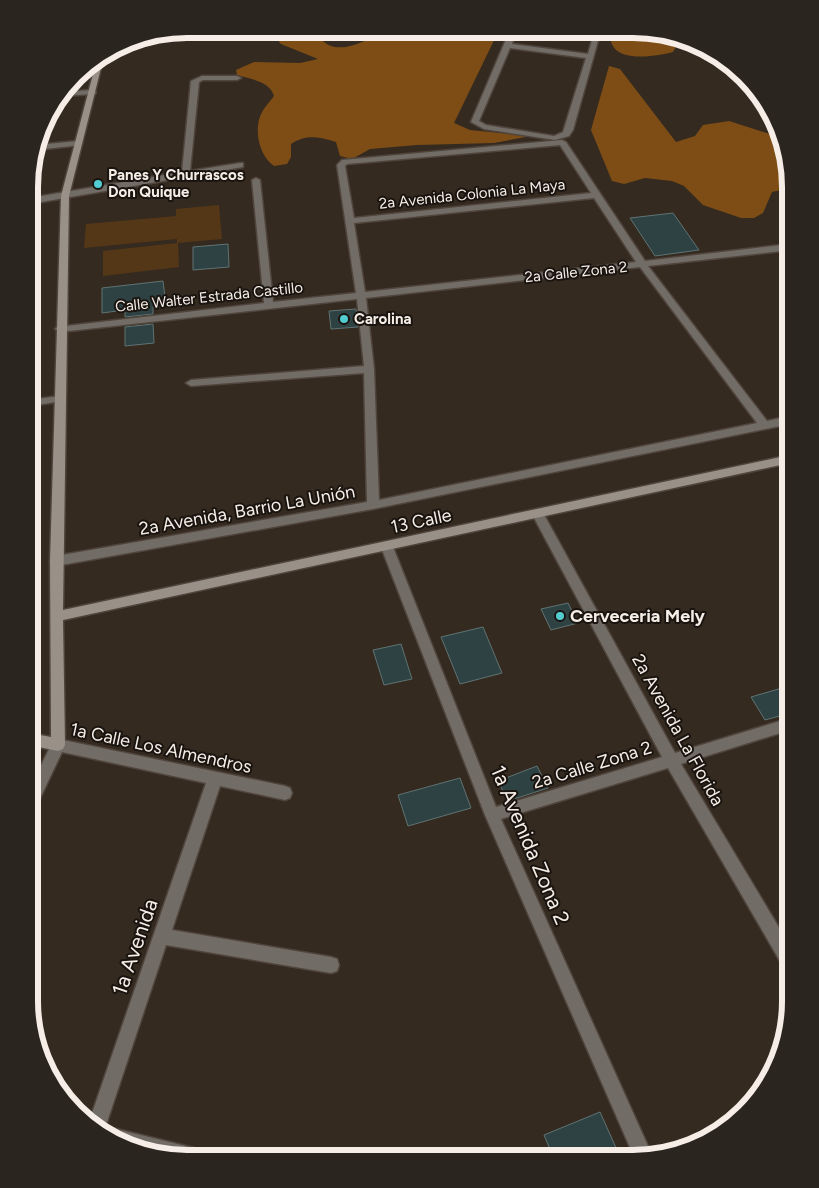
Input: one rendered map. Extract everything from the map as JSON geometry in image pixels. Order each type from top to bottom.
[{"type":"street","points":[[510,38],[475,122],[484,128],[555,138],[566,134],[569,130],[596,38]]},
{"type":"street","points":[[508,46],[590,56]]},
{"type":"street","points":[[38,787],[58,746],[56,561],[60,329],[65,196],[98,67]]},
{"type":"street","points":[[186,174],[195,81],[202,78],[237,78]]},
{"type":"street","points":[[70,93],[92,92]]},
{"type":"street","name":"2a Avenida, Barrio La Unión","points":[[56,561],[373,505],[369,369],[361,295],[341,165],[346,162],[410,155],[558,142],[565,144],[597,194]]},
{"type":"street","points":[[43,147],[78,143]]},
{"type":"street","points":[[38,200],[240,165]]},
{"type":"street","points":[[256,180],[269,306]]},
{"type":"street","points":[[597,194],[643,265],[764,425]]},
{"type":"street","name":"2a Avenida Colonia La Maya","points":[[350,221],[597,194]]},
{"type":"street","name":"2a Calle Zona 2","points":[[361,295],[782,248]]},
{"type":"street","name":"Calle Walter Estrada Castillo","points":[[60,329],[361,295]]},
{"type":"street","points":[[191,382],[369,369]]},
{"type":"street","points":[[38,402],[59,399]]},
{"type":"street","points":[[373,505],[782,422]]},
{"type":"street","name":"13 Calle","points":[[58,616],[387,547],[782,461]]},
{"type":"street","name":"2a Avenida La Florida","points":[[538,514],[672,761],[781,947]]},
{"type":"street","name":"1a Avenida Zona 2","points":[[387,547],[492,815],[641,1150]]},
{"type":"street","name":"2a Calle Zona 2","points":[[492,815],[781,727]]},
{"type":"street","name":"1a Calle Los Almendros","points":[[38,741],[285,792]]},
{"type":"street","name":"1a Avenida","points":[[99,1121],[215,778]]},
{"type":"street","points":[[162,936],[331,965]]},
{"type":"shaded area","points":[[276,38],[322,38],[322,40],[333,47],[346,47],[371,38],[495,38],[454,123],[470,130],[531,136],[494,143],[417,145],[370,149],[352,159],[340,156],[336,142],[308,138],[291,144],[291,157],[287,164],[274,166],[269,162],[261,149],[258,126],[262,112],[274,96],[272,91],[264,84],[237,75],[236,70],[254,62],[300,63],[318,59],[281,44]]},
{"type":"shaded area","points":[[611,38],[652,39],[677,45],[673,52],[650,56],[632,56],[617,51]]},
{"type":"shaded area","points":[[609,66],[620,69],[676,142],[695,136],[703,125],[729,121],[773,135],[779,157],[782,190],[772,192],[763,213],[754,218],[741,218],[703,205],[684,186],[672,181],[645,178],[624,184],[612,181],[591,130]]},
{"type":"shaded area","points":[[219,205],[222,239],[178,243],[179,267],[103,276],[103,251],[177,243],[177,239],[84,248],[86,224],[176,216],[176,209]]},
{"type":"building","points":[[673,213],[699,250],[655,256],[630,218]]},
{"type":"building","points":[[228,244],[229,267],[193,270],[193,247]]},
{"type":"building","points":[[163,281],[166,305],[153,307],[153,314],[125,317],[125,310],[102,313],[102,288]]},
{"type":"building","name":"Carolina","points":[[356,309],[358,327],[331,329],[329,311]]},
{"type":"building","points":[[153,324],[154,343],[125,346],[125,327]]},
{"type":"building","name":"Cerveceria Mely","points":[[568,603],[578,623],[551,630],[541,609]]},
{"type":"building","points":[[483,627],[502,673],[460,684],[441,637]]},
{"type":"building","points":[[401,644],[412,679],[384,685],[373,650]]},
{"type":"building","points":[[781,688],[781,715],[765,720],[751,697]]},
{"type":"building","points":[[537,766],[548,788],[508,801],[498,781]]},
{"type":"building","points":[[460,778],[471,808],[408,826],[398,795]]},
{"type":"building","points":[[600,1112],[617,1150],[550,1150],[544,1135]]},
{"type":"place","name":"Panes Y Churrascos Don Quique","points":[[98,184]]},
{"type":"place","name":"Carolina","points":[[344,319]]},
{"type":"place","name":"Cerveceria Mely","points":[[560,616]]}]
